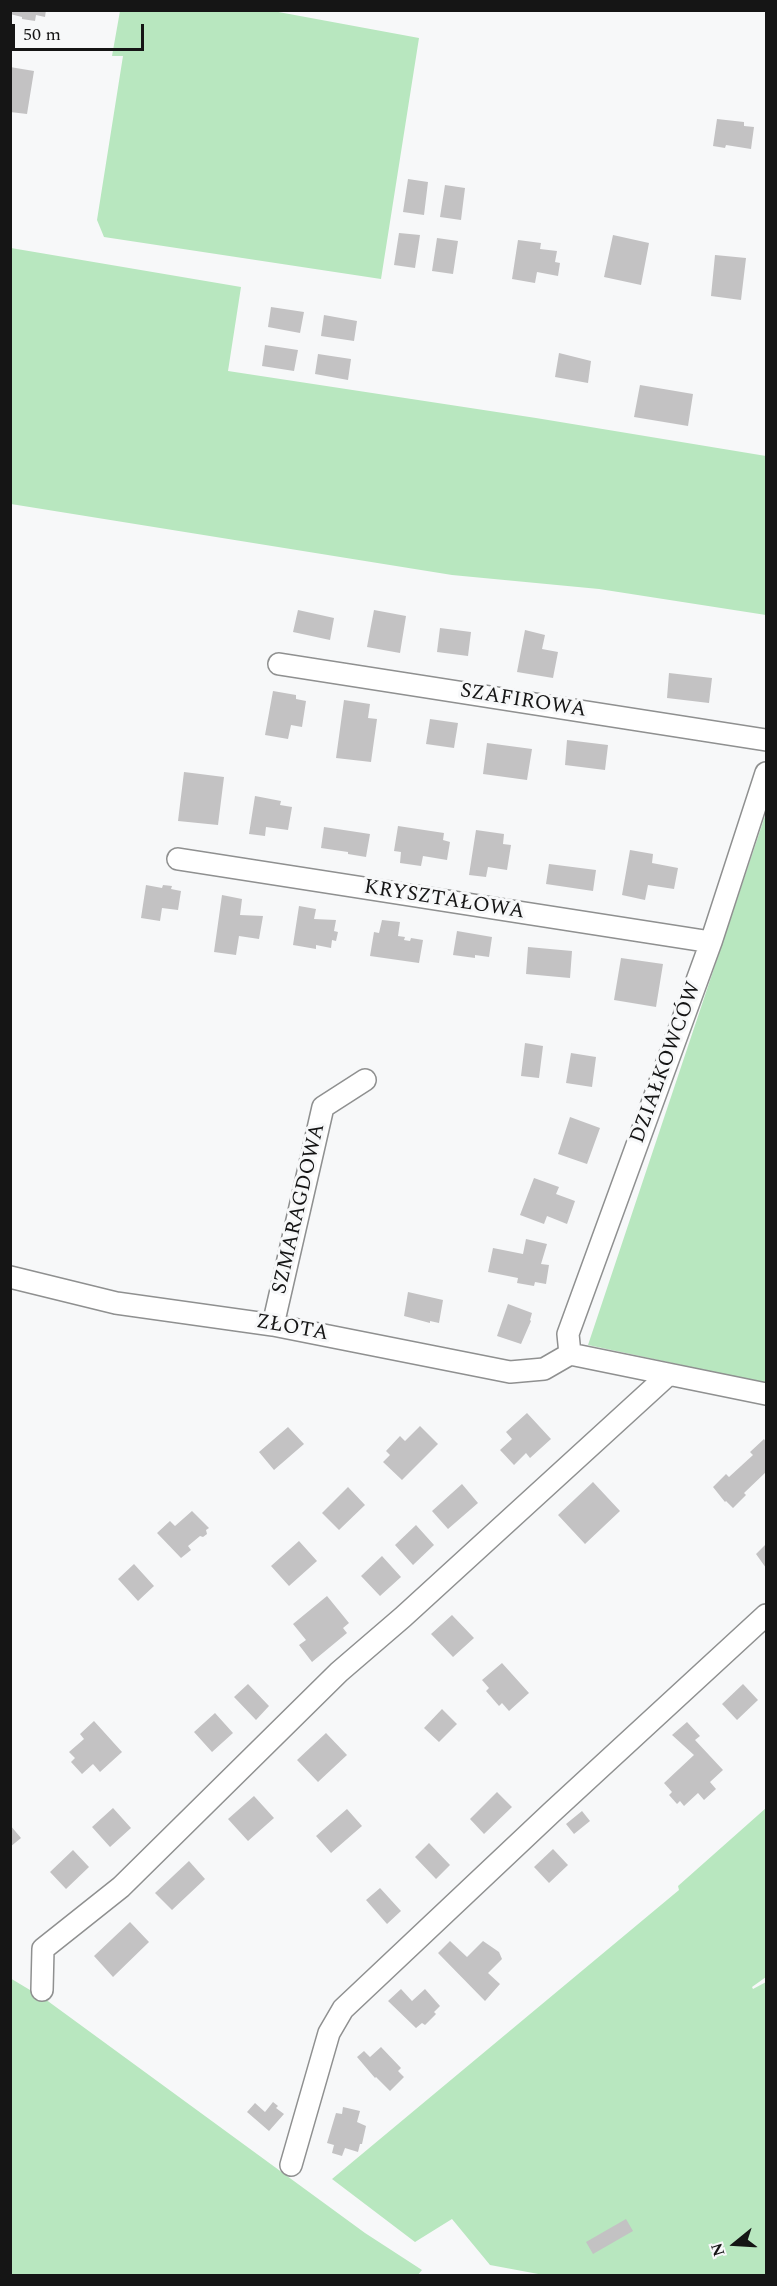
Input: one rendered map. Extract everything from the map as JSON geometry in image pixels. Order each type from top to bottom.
[{"type":"street","name":"SZAFIROWA","points":[[279,664],[766,740]]},
{"type":"street","name":"DZIAŁKOWCÓW","points":[[570,1354],[568,1334],[711,942],[766,773]]},
{"type":"street","name":"KRYSZTAŁOWA","points":[[178,859],[711,942]]},
{"type":"street","name":"SZMARAGDOWA","points":[[273,1325],[323,1107],[365,1080]]},
{"type":"street","name":"ZŁOTA","points":[[10,1277],[116,1303],[273,1325],[510,1372],[544,1369],[570,1354]]},
{"type":"street","points":[[570,1354],[766,1394]]},
{"type":"street","points":[[42,1990],[43,1950],[121,1887],[339,1672],[403,1617],[668,1375]]},
{"type":"street","points":[[291,2165],[329,2033],[343,2009],[526,1836],[766,1615]]},
{"type":"green space","points":[[120,11],[273,11],[419,38],[381,279],[104,237],[97,220],[123,56],[112,56]]},
{"type":"green space","points":[[11,248],[241,287],[228,371],[766,456],[766,615],[599,589],[452,575],[11,504]]},
{"type":"green space","points":[[766,813],[766,1383],[588,1345]]},
{"type":"green space","points":[[766,1808],[766,1977],[752,1987],[753,1989],[766,1982],[766,2275],[549,2276],[490,2265],[452,2219],[415,2242],[332,2179],[679,1890],[678,1886]]},
{"type":"green space","points":[[10,1978],[45,1999],[365,2233],[422,2270],[417,2276],[11,2275]]},
{"type":"building","points":[[10,10],[46,10],[45,17],[36,15],[35,21],[10,14]]},
{"type":"building","points":[[10,67],[34,71],[27,114],[10,112]]},
{"type":"building","points":[[717,119],[744,122],[744,126],[754,127],[751,149],[726,145],[725,148],[713,146]]},
{"type":"building","points":[[408,179],[428,182],[424,215],[403,212]]},
{"type":"building","points":[[445,185],[465,188],[461,220],[440,217]]},
{"type":"building","points":[[399,233],[420,235],[415,268],[394,265]]},
{"type":"building","points":[[613,235],[649,243],[641,285],[604,277]]},
{"type":"building","points":[[437,238],[458,241],[453,274],[432,271]]},
{"type":"building","points":[[518,240],[541,243],[540,249],[557,251],[555,262],[560,263],[558,276],[537,272],[535,283],[512,279]]},
{"type":"building","points":[[715,255],[746,258],[741,300],[711,296]]},
{"type":"building","points":[[271,307],[304,312],[300,333],[268,327]]},
{"type":"building","points":[[324,315],[357,321],[354,341],[321,336]]},
{"type":"building","points":[[265,345],[298,350],[294,371],[262,366]]},
{"type":"building","points":[[559,353],[591,361],[588,383],[555,377]]},
{"type":"building","points":[[318,354],[351,359],[348,380],[315,374]]},
{"type":"building","points":[[640,385],[693,394],[688,426],[634,417]]},
{"type":"building","points":[[298,610],[334,618],[330,640],[293,632]]},
{"type":"building","points":[[374,610],[406,616],[400,653],[367,647]]},
{"type":"building","points":[[440,628],[471,632],[468,656],[437,652]]},
{"type":"building","points":[[525,630],[545,635],[542,649],[558,652],[553,678],[517,672]]},
{"type":"building","points":[[669,673],[712,678],[709,703],[667,698]]},
{"type":"building","points":[[273,691],[296,695],[296,699],[306,701],[302,727],[291,725],[288,739],[265,735]]},
{"type":"building","points":[[344,700],[370,704],[368,718],[377,719],[371,762],[336,758]]},
{"type":"building","points":[[430,719],[458,723],[454,748],[426,744]]},
{"type":"building","points":[[567,740],[608,745],[605,770],[565,765]]},
{"type":"building","points":[[487,743],[532,749],[527,780],[483,774]]},
{"type":"building","points":[[184,772],[224,777],[218,825],[178,821]]},
{"type":"building","points":[[255,796],[281,801],[280,805],[292,807],[288,830],[266,827],[265,836],[249,834]]},
{"type":"building","points":[[398,826],[444,833],[443,840],[450,842],[447,860],[423,856],[421,866],[400,863],[401,852],[394,851]]},
{"type":"building","points":[[324,827],[370,834],[366,857],[321,848]]},
{"type":"building","points":[[476,830],[504,834],[503,844],[511,845],[507,870],[488,867],[486,877],[469,875]]},
{"type":"building","points":[[630,850],[653,854],[652,863],[678,868],[674,889],[648,885],[645,900],[622,895]]},
{"type":"building","points":[[549,864],[596,870],[593,891],[546,884]]},
{"type":"building","points":[[146,885],[162,888],[163,885],[172,886],[171,889],[181,891],[178,910],[162,908],[160,921],[141,918]]},
{"type":"building","points":[[222,895],[242,899],[240,915],[263,916],[259,939],[239,936],[236,955],[214,952]]},
{"type":"building","points":[[299,906],[316,909],[314,919],[336,920],[334,931],[338,932],[336,941],[332,940],[331,948],[316,945],[316,949],[293,945]]},
{"type":"building","points":[[382,920],[400,922],[398,936],[405,937],[404,940],[410,941],[411,938],[423,940],[419,963],[370,956],[374,932],[379,933]]},
{"type":"building","points":[[457,931],[492,937],[489,957],[453,955]]},
{"type":"building","points":[[528,947],[572,951],[570,978],[526,974]]},
{"type":"building","points":[[621,958],[663,964],[656,1007],[614,1000]]},
{"type":"building","points":[[525,1043],[543,1046],[539,1078],[521,1076]]},
{"type":"building","points":[[571,1053],[596,1057],[592,1087],[566,1083]]},
{"type":"building","points":[[570,1117],[600,1128],[587,1164],[558,1154]]},
{"type":"building","points":[[534,1178],[559,1187],[556,1194],[575,1201],[567,1224],[547,1216],[544,1224],[520,1215]]},
{"type":"building","points":[[526,1239],[547,1244],[541,1264],[549,1265],[546,1284],[535,1282],[534,1286],[517,1283],[518,1278],[488,1272],[493,1248],[523,1254]]},
{"type":"building","points":[[408,1292],[443,1300],[439,1323],[404,1316]]},
{"type":"building","points":[[508,1304],[532,1313],[521,1344],[497,1336]]},
{"type":"building","points":[[527,1413],[551,1439],[530,1458],[526,1453],[514,1465],[500,1450],[512,1439],[506,1432]]},
{"type":"building","points":[[420,1426],[438,1444],[402,1480],[383,1462],[390,1455],[386,1451],[400,1436],[405,1441]]},
{"type":"building","points":[[288,1427],[304,1444],[274,1470],[259,1452]]},
{"type":"building","points":[[764,1439],[766,1442],[766,1472],[744,1493],[746,1495],[733,1508],[713,1487],[726,1474],[729,1477],[753,1455],[750,1452]]},
{"type":"building","points":[[593,1482],[620,1511],[585,1544],[558,1515]]},
{"type":"building","points":[[462,1484],[478,1503],[448,1529],[432,1511]]},
{"type":"building","points":[[348,1487],[365,1505],[339,1530],[322,1513]]},
{"type":"building","points":[[192,1511],[209,1528],[206,1530],[207,1534],[200,1536],[188,1546],[191,1550],[181,1558],[157,1533],[170,1521],[175,1526]]},
{"type":"building","points":[[416,1525],[434,1545],[413,1565],[395,1545]]},
{"type":"building","points":[[299,1541],[317,1561],[289,1586],[271,1566]]},
{"type":"building","points":[[766,1544],[766,1568],[756,1554]]},
{"type":"building","points":[[382,1556],[401,1577],[380,1596],[361,1576]]},
{"type":"building","points":[[134,1564],[154,1586],[138,1601],[118,1579]]},
{"type":"building","points":[[327,1596],[349,1623],[343,1628],[347,1633],[312,1662],[299,1645],[306,1640],[293,1624]]},
{"type":"building","points":[[452,1615],[474,1638],[453,1657],[431,1634]]},
{"type":"building","points":[[502,1663],[529,1693],[509,1711],[502,1703],[499,1706],[486,1691],[489,1688],[482,1680]]},
{"type":"building","points":[[248,1684],[269,1706],[256,1720],[234,1697]]},
{"type":"building","points":[[743,1684],[758,1700],[737,1720],[722,1704]]},
{"type":"building","points":[[442,1709],[457,1724],[439,1742],[424,1728]]},
{"type":"building","points":[[215,1713],[233,1733],[212,1752],[194,1732]]},
{"type":"building","points":[[94,1721],[122,1752],[100,1772],[93,1764],[82,1774],[71,1762],[75,1758],[69,1752],[84,1739],[80,1734]]},
{"type":"building","points":[[687,1722],[700,1736],[695,1740],[723,1770],[710,1782],[716,1789],[704,1800],[698,1793],[684,1806],[680,1801],[677,1804],[669,1795],[672,1792],[664,1783],[694,1755],[672,1735]]},
{"type":"building","points":[[326,1733],[347,1755],[318,1782],[297,1760]]},
{"type":"building","points":[[497,1792],[512,1807],[484,1834],[470,1819]]},
{"type":"building","points":[[254,1796],[274,1818],[248,1841],[228,1819]]},
{"type":"building","points":[[113,1808],[131,1828],[110,1847],[92,1827]]},
{"type":"building","points":[[347,1809],[362,1826],[331,1853],[316,1836]]},
{"type":"building","points":[[582,1811],[590,1821],[574,1834],[566,1824]]},
{"type":"building","points":[[10,1825],[21,1838],[10,1847]]},
{"type":"building","points":[[429,1843],[450,1865],[436,1879],[415,1857]]},
{"type":"building","points":[[553,1849],[568,1865],[549,1883],[534,1867]]},
{"type":"building","points":[[73,1850],[89,1867],[66,1889],[50,1872]]},
{"type":"building","points":[[189,1861],[205,1879],[172,1910],[155,1893]]},
{"type":"building","points":[[380,1888],[401,1911],[387,1924],[366,1900]]},
{"type":"building","points":[[130,1922],[149,1942],[113,1977],[94,1956]]},
{"type":"building","points":[[450,1941],[467,1957],[483,1941],[499,1952],[502,1959],[488,1973],[500,1984],[485,2001],[438,1953]]},
{"type":"building","points":[[401,1989],[412,2001],[425,1989],[440,2006],[434,2012],[436,2014],[425,2025],[422,2023],[416,2028],[388,2001]]},
{"type":"building","points":[[381,2047],[401,2068],[398,2071],[404,2077],[390,2091],[357,2057],[364,2051],[370,2057]]},
{"type":"building","points":[[273,2102],[278,2106],[276,2108],[284,2114],[269,2131],[247,2112],[255,2103],[265,2112]]},
{"type":"building","points":[[343,2107],[360,2111],[357,2122],[366,2126],[358,2152],[345,2148],[342,2156],[332,2153],[334,2145],[327,2143],[336,2113],[342,2114]]},
{"type":"building","points":[[626,2219],[633,2231],[593,2254],[586,2242]]}]
